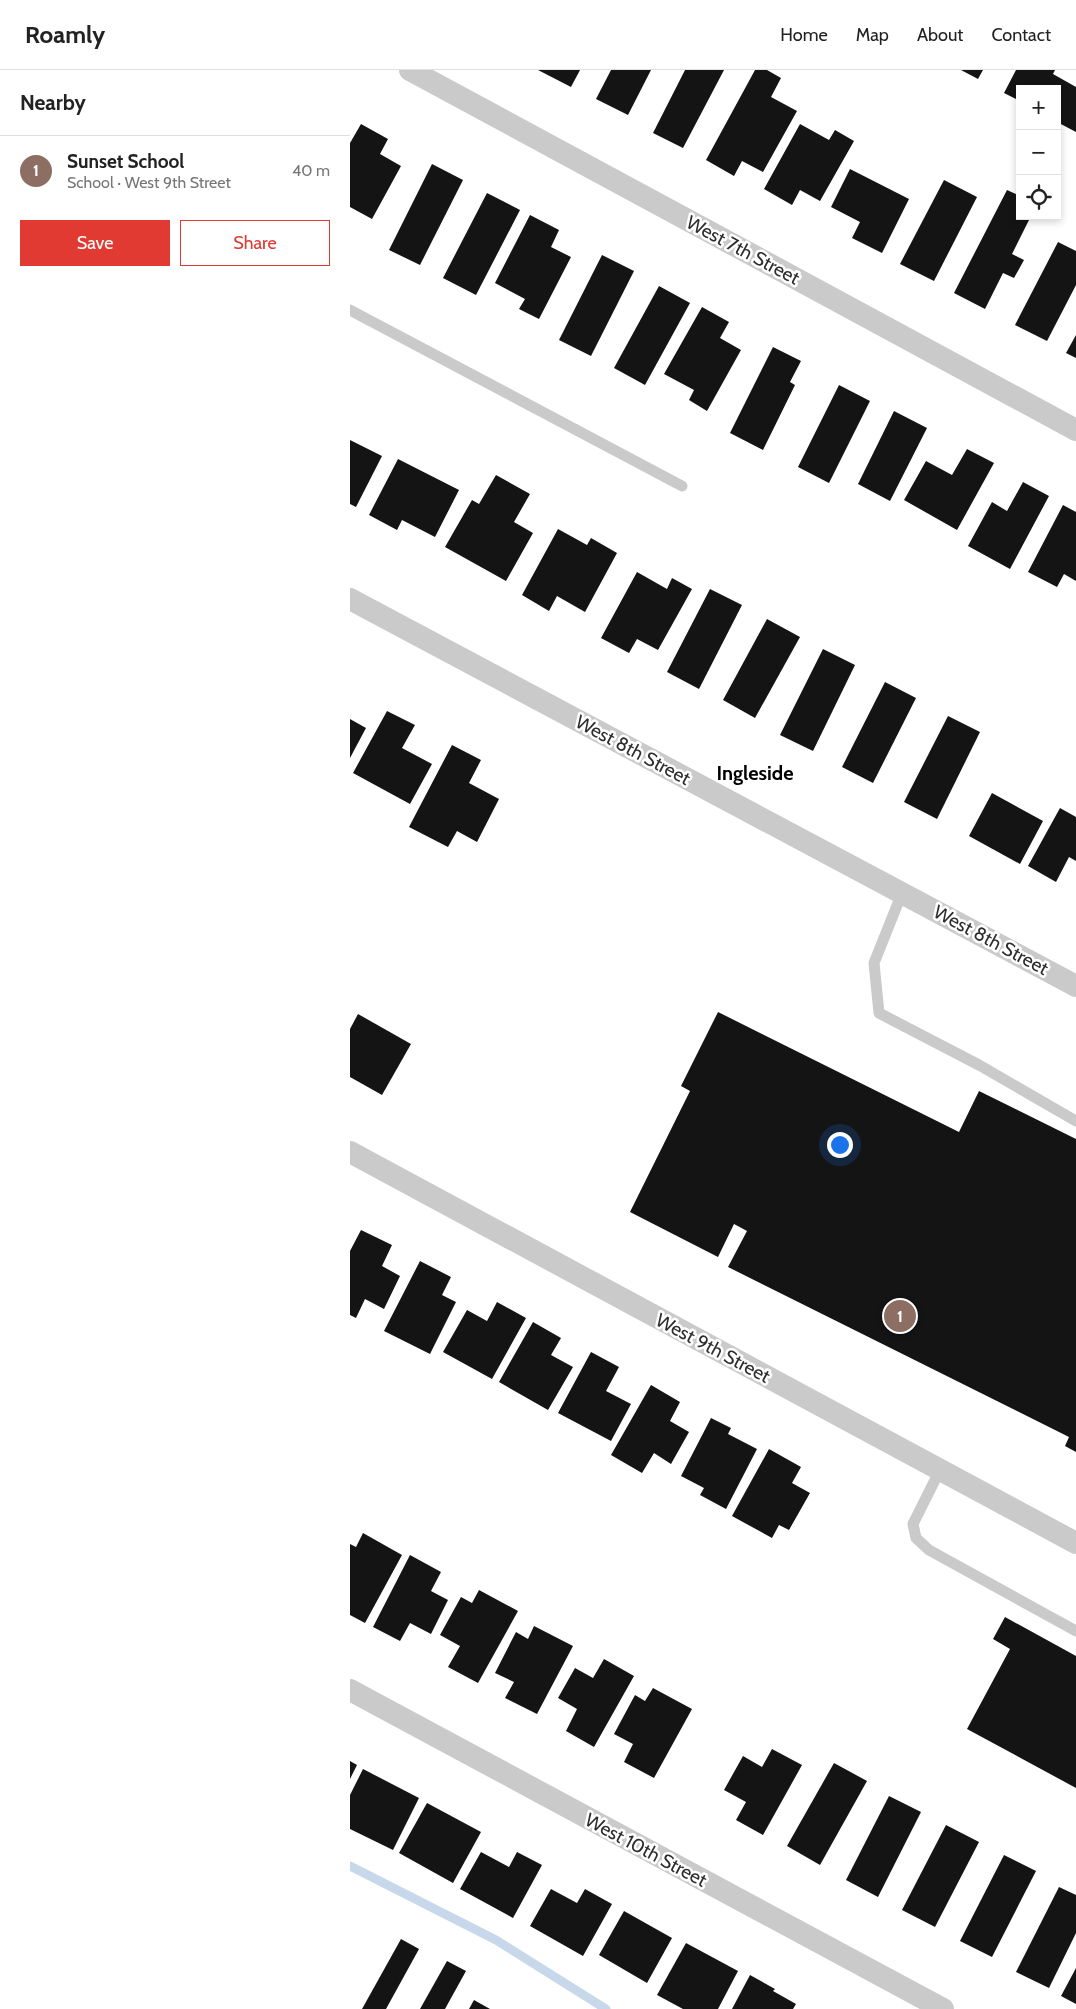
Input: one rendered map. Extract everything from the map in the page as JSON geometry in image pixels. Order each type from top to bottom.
[{"type":"street","name":"West 7th Street","points":[[410,70],[1076,430]]},
{"type":"street","name":"West 8th Street","points":[[350,599],[1076,986]]},
{"type":"street","name":"West 9th Street","points":[[350,1152],[1076,1543]]},
{"type":"street","name":"West 10th Street","points":[[350,1690],[943,2009]]},
{"type":"lane","points":[[350,310],[682,486]]},
{"type":"lane","points":[[902,893],[874,963],[879,1013],[979,1064],[1076,1121]]},
{"type":"lane","points":[[940,1470],[913,1524],[916,1538],[929,1550],[1076,1631]]},
{"type":"building","points":[[538,70],[580,70],[571,87]]},
{"type":"building","points":[[611,70],[651,70],[628,115],[596,99]]},
{"type":"building","points":[[685,70],[724,70],[683,148],[653,133]]},
{"type":"building","points":[[755,70],[767,70],[781,78],[771,97],[797,111],[763,172],[742,161],[734,176],[706,160]]},
{"type":"building","points":[[961,70],[983,70],[978,79]]},
{"type":"building","points":[[1016,70],[1055,70],[1053,74],[1076,87],[1076,132],[1061,124],[1061,85],[1016,85],[1016,99],[1004,93]]},
{"type":"building","points":[[361,124],[388,139],[380,154],[401,166],[372,219],[350,207],[350,143]]},
{"type":"building","points":[[800,124],[829,140],[835,130],[854,141],[820,201],[800,190],[792,205],[764,189]]},
{"type":"building","points":[[432,164],[463,180],[420,265],[389,250]]},
{"type":"building","points":[[850,169],[909,199],[882,253],[852,238],[860,222],[831,207]]},
{"type":"building","points":[[944,180],[977,197],[934,281],[900,264]]},
{"type":"building","points":[[1007,190],[1016,194],[1016,220],[1029,220],[1012,254],[1024,260],[1014,278],[1003,273],[985,309],[954,293]]},
{"type":"building","points":[[487,193],[520,210],[476,295],[443,278]]},
{"type":"building","points":[[530,215],[559,230],[551,247],[571,257],[539,319],[519,309],[525,299],[495,283]]},
{"type":"building","points":[[1058,242],[1076,251],[1076,285],[1047,341],[1015,325]]},
{"type":"building","points":[[602,255],[634,271],[591,356],[559,340]]},
{"type":"building","points":[[659,286],[690,303],[645,385],[614,368]]},
{"type":"building","points":[[702,307],[729,322],[720,338],[741,350],[707,411],[689,400],[694,390],[664,374]]},
{"type":"building","points":[[1076,335],[1076,358],[1066,353]]},
{"type":"building","points":[[773,347],[801,361],[790,382],[795,385],[763,450],[730,433]]},
{"type":"building","points":[[839,385],[870,401],[829,483],[798,467]]},
{"type":"building","points":[[894,411],[927,428],[890,501],[858,484]]},
{"type":"building","points":[[350,440],[382,456],[356,507],[350,504]]},
{"type":"building","points":[[967,449],[994,463],[957,530],[904,500],[926,461],[952,475]]},
{"type":"building","points":[[398,459],[459,490],[435,537],[402,520],[397,530],[369,515]]},
{"type":"building","points":[[496,475],[530,494],[514,522],[533,533],[506,581],[445,547],[472,500],[479,504]]},
{"type":"building","points":[[1023,482],[1049,496],[1010,569],[968,546],[992,502],[1007,511]]},
{"type":"building","points":[[1063,505],[1076,512],[1076,581],[1064,574],[1057,587],[1028,572]]},
{"type":"building","points":[[558,529],[587,545],[591,538],[617,553],[585,612],[557,596],[549,611],[522,595]]},
{"type":"building","points":[[637,572],[667,589],[672,578],[692,589],[658,650],[637,639],[629,653],[601,638]]},
{"type":"building","points":[[710,589],[742,605],[699,689],[667,672]]},
{"type":"building","points":[[767,619],[800,637],[755,718],[723,700]]},
{"type":"building","points":[[823,649],[855,665],[813,751],[780,735]]},
{"type":"building","points":[[885,682],[916,698],[873,783],[842,767]]},
{"type":"building","points":[[387,711],[415,725],[402,748],[432,764],[410,804],[353,773]]},
{"type":"building","points":[[948,716],[980,732],[937,819],[904,802]]},
{"type":"building","points":[[350,719],[366,728],[350,758]]},
{"type":"building","points":[[452,745],[481,760],[469,783],[499,799],[477,842],[457,831],[448,847],[409,827]]},
{"type":"building","points":[[992,793],[1043,821],[1020,864],[969,836]]},
{"type":"building","points":[[1060,808],[1076,817],[1076,861],[1069,857],[1056,882],[1028,866]]},
{"type":"building","points":[[718,1012],[959,1132],[979,1091],[1076,1139],[1076,1452],[1065,1446],[1069,1437],[728,1267],[747,1231],[734,1224],[718,1257],[630,1212],[690,1091],[681,1086]]},
{"type":"building","points":[[358,1014],[411,1044],[382,1095],[350,1077],[350,1029]]},
{"type":"building","points":[[361,1230],[392,1245],[382,1266],[400,1276],[384,1309],[365,1299],[356,1318],[350,1315],[350,1251]]},
{"type":"building","points":[[420,1261],[451,1277],[442,1295],[456,1302],[430,1354],[384,1331]]},
{"type":"building","points":[[497,1302],[526,1318],[492,1379],[443,1352],[467,1310],[487,1321]]},
{"type":"building","points":[[533,1322],[561,1338],[551,1355],[573,1367],[548,1410],[499,1382]]},
{"type":"building","points":[[591,1352],[619,1367],[606,1391],[631,1404],[611,1441],[558,1413]]},
{"type":"building","points":[[651,1385],[680,1402],[670,1421],[689,1432],[671,1464],[654,1453],[642,1473],[611,1455]]},
{"type":"building","points":[[711,1418],[731,1428],[728,1434],[757,1449],[726,1509],[700,1495],[704,1488],[681,1476]]},
{"type":"building","points":[[769,1449],[801,1467],[792,1483],[810,1493],[789,1530],[779,1525],[772,1538],[732,1516]]},
{"type":"building","points":[[363,1533],[402,1555],[365,1623],[350,1615],[350,1544],[356,1547]]},
{"type":"building","points":[[410,1555],[441,1572],[431,1591],[448,1600],[431,1634],[410,1623],[400,1641],[373,1627]]},
{"type":"building","points":[[479,1590],[518,1611],[478,1683],[448,1667],[460,1646],[440,1635],[461,1597],[472,1603]]},
{"type":"building","points":[[1005,1617],[1076,1656],[1076,1788],[967,1729],[1010,1649],[993,1639]]},
{"type":"building","points":[[534,1626],[573,1646],[537,1714],[505,1698],[514,1682],[495,1673],[516,1632],[528,1639]]},
{"type":"building","points":[[604,1659],[634,1676],[594,1747],[566,1731],[577,1709],[558,1698],[575,1668],[593,1678]]},
{"type":"building","points":[[653,1688],[692,1709],[654,1778],[624,1762],[633,1744],[614,1734],[635,1695],[645,1701]]},
{"type":"building","points":[[772,1749],[802,1765],[763,1835],[736,1820],[746,1802],[724,1790],[743,1756],[762,1767]]},
{"type":"building","points":[[350,1761],[357,1765],[350,1779]]},
{"type":"building","points":[[834,1763],[867,1781],[820,1865],[787,1846]]},
{"type":"building","points":[[363,1769],[419,1798],[393,1850],[350,1829],[350,1795]]},
{"type":"building","points":[[889,1796],[921,1812],[878,1897],[846,1880]]},
{"type":"building","points":[[427,1803],[481,1832],[453,1883],[399,1853]]},
{"type":"building","points":[[946,1825],[979,1842],[935,1927],[902,1910]]},
{"type":"building","points":[[481,1852],[509,1867],[517,1852],[542,1865],[513,1918],[460,1889]]},
{"type":"building","points":[[1004,1855],[1036,1871],[992,1957],[960,1941]]},
{"type":"building","points":[[1059,1887],[1076,1895],[1076,1933],[1049,1988],[1016,1972]]},
{"type":"building","points":[[551,1889],[577,1903],[585,1889],[612,1904],[583,1956],[530,1926]]},
{"type":"building","points":[[624,1911],[672,1938],[647,1983],[599,1955]]},
{"type":"building","points":[[401,1939],[419,1949],[386,2009],[362,2009]]},
{"type":"building","points":[[686,1943],[738,1971],[718,2009],[683,2009],[657,1995]]},
{"type":"building","points":[[447,1961],[466,1971],[445,2009],[420,2009]]},
{"type":"building","points":[[1076,1968],[1076,2004],[1061,1996]]},
{"type":"building","points":[[750,1975],[796,2004],[793,2009],[732,2009]]},
{"type":"building","points":[[474,2000],[490,2009],[469,2009]]},
{"type":"waterway","points":[[350,1866],[496,1940],[606,2009]]},
{"type":"place","name":"Sunset School","points":[[900,1316]]},
{"type":"district","name":"Ingleside","points":[[755,773]]}]
